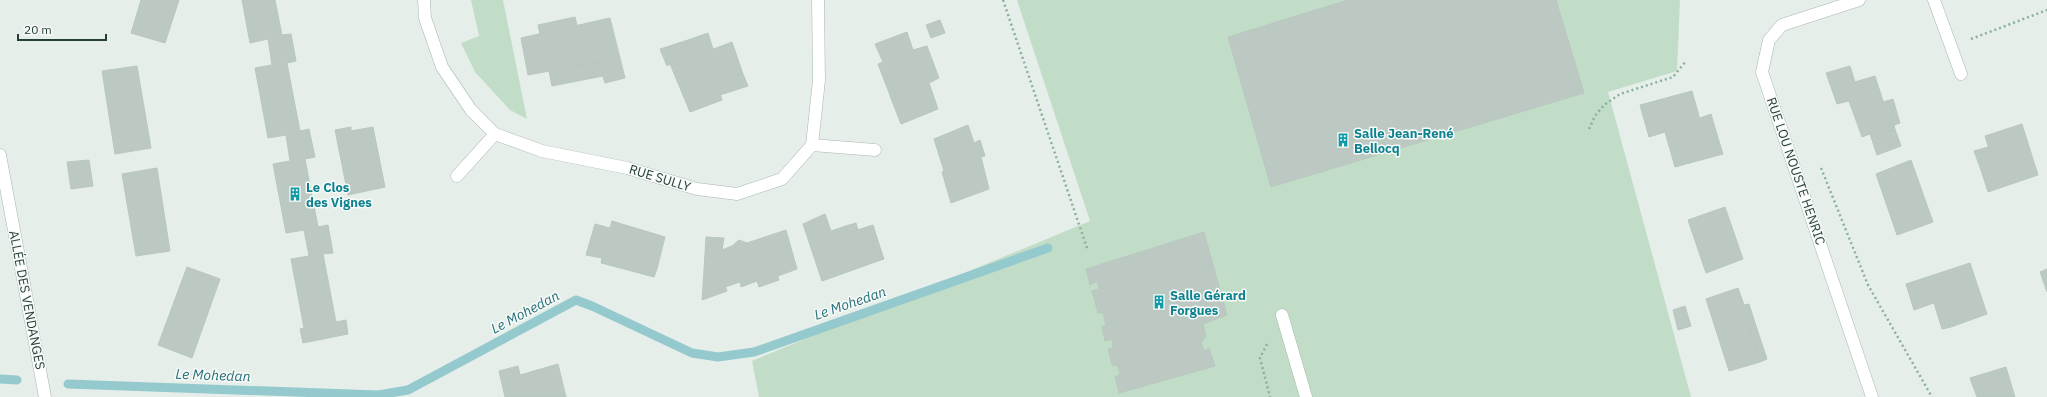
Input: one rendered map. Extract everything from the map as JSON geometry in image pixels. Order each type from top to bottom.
[{"type":"street","name":"RUE SULLY","points":[[424,0],[425,18],[442,67],[471,110],[495,134],[542,151],[627,168],[697,189],[737,194],[782,179],[812,145]]},
{"type":"street","points":[[818,0],[819,80],[812,145],[875,150]]},
{"type":"street","name":"RUE LOU NOUSTE HENRIC","points":[[1859,0],[1782,25],[1769,40],[1762,72],[1872,397]]},
{"type":"street","points":[[1934,0],[1961,74]]},
{"type":"street","points":[[457,176],[495,134]]},
{"type":"street","name":"ALLÉE DES VENDANGES","points":[[0,155],[45,397]]},
{"type":"street","points":[[1282,315],[1306,397]]},
{"type":"path","points":[[1003,0],[1088,251]]},
{"type":"path","points":[[1951,47],[2047,10]]},
{"type":"path","points":[[1589,129],[1595,116],[1604,105],[1620,94],[1673,77],[1686,61]]},
{"type":"path","points":[[1821,168],[1868,285],[1932,397]]},
{"type":"path","points":[[1270,397],[1260,358],[1282,315]]},
{"type":"green space","points":[[471,0],[503,0],[527,119],[510,110],[475,72],[461,43],[479,36]]},
{"type":"green space","points":[[1017,0],[1680,0],[1677,71],[1608,92],[1691,397],[759,397],[752,361],[1090,221]]},
{"type":"building","points":[[141,0],[179,0],[165,43],[131,33]]},
{"type":"building","name":"Le Clos des Vignes","points":[[242,0],[275,0],[282,35],[291,34],[296,61],[287,63],[300,131],[309,129],[315,157],[305,159],[318,227],[328,225],[333,253],[323,254],[336,322],[346,320],[348,334],[303,343],[300,329],[304,328],[291,259],[309,256],[304,230],[286,233],[273,164],[290,161],[286,135],[268,138],[255,68],[272,65],[268,39],[250,43]]},
{"type":"building","name":"Salle Jean-René Bellocq","points":[[1348,0],[1556,0],[1584,93],[1271,187],[1228,37]]},
{"type":"building","points":[[575,17],[577,25],[540,34],[538,25]]},
{"type":"building","points":[[610,18],[625,78],[605,83],[598,62],[528,75],[521,38]]},
{"type":"building","points":[[940,20],[945,33],[931,38],[926,25]]},
{"type":"building","points":[[907,32],[913,50],[927,46],[939,78],[929,83],[938,109],[901,124],[892,101],[897,99],[893,88],[888,90],[878,64],[883,62],[875,44]]},
{"type":"building","points":[[708,33],[713,49],[695,56],[688,40]]},
{"type":"building","points":[[688,40],[695,56],[732,42],[743,74],[717,84],[722,100],[690,112],[670,64],[667,66],[660,49]]},
{"type":"building","points":[[598,62],[603,76],[552,86],[549,71]]},
{"type":"building","points":[[137,66],[151,148],[115,154],[102,71]]},
{"type":"building","points":[[1850,66],[1855,82],[1875,76],[1891,126],[1862,137],[1849,101],[1837,104],[1826,73]]},
{"type":"building","points":[[743,74],[748,86],[720,95],[717,84]]},
{"type":"building","points":[[893,88],[897,99],[892,101],[888,90]]},
{"type":"building","points":[[1692,91],[1704,134],[1716,131],[1723,154],[1675,167],[1665,132],[1649,137],[1640,105]]},
{"type":"building","points":[[1893,99],[1900,123],[1891,126],[1883,102]]},
{"type":"building","points":[[1711,114],[1716,131],[1704,134],[1700,118]]},
{"type":"building","points":[[2022,124],[2038,175],[1988,192],[1981,170],[1994,165],[1985,136]]},
{"type":"building","points":[[968,125],[974,143],[980,140],[985,156],[981,157],[989,189],[951,203],[942,172],[944,171],[934,139]]},
{"type":"building","points":[[1894,125],[1895,129],[1871,137],[1870,134]]},
{"type":"building","points":[[351,127],[351,131],[373,127],[385,187],[348,195],[335,130]]},
{"type":"building","points":[[1895,129],[1901,146],[1877,155],[1871,137]]},
{"type":"building","points":[[1988,147],[1994,165],[1981,170],[1974,151]]},
{"type":"building","points":[[89,160],[93,186],[71,189],[67,162]]},
{"type":"building","points":[[1911,160],[1933,222],[1897,235],[1876,174]]},
{"type":"building","points":[[157,168],[170,251],[136,256],[122,174]]},
{"type":"building","points":[[1725,207],[1743,259],[1706,273],[1688,220]]},
{"type":"building","points":[[825,214],[831,231],[846,226],[848,233],[873,225],[878,241],[872,242],[878,261],[822,281],[803,224]]},
{"type":"building","points":[[612,221],[665,237],[657,269],[630,261],[628,270],[601,263],[602,258],[586,255],[595,224],[610,228]]},
{"type":"building","points":[[856,223],[858,230],[848,233],[846,226]]},
{"type":"building","points":[[786,230],[797,269],[778,276],[775,268],[755,275],[757,281],[741,287],[740,282],[725,287],[720,275],[710,278],[712,283],[703,286],[706,237],[724,238],[722,250],[732,246],[739,240],[747,243]]},
{"type":"building","name":"Salle Gérard Forgues","points":[[1204,232],[1227,315],[1203,324],[1206,337],[1201,342],[1204,351],[1209,348],[1215,366],[1119,393],[1115,377],[1120,374],[1118,366],[1112,365],[1108,349],[1113,348],[1112,339],[1105,341],[1102,327],[1106,325],[1103,313],[1098,313],[1092,291],[1099,289],[1097,281],[1090,285],[1086,269]]},
{"type":"building","points":[[878,241],[884,259],[878,261],[872,242]]},
{"type":"building","points":[[630,261],[657,269],[654,277],[628,270]]},
{"type":"building","points":[[1970,263],[1987,314],[1951,327],[1942,300],[1914,310],[1906,284]]},
{"type":"building","points":[[187,267],[220,279],[192,358],[158,345]]},
{"type":"building","points":[[775,268],[779,280],[759,287],[755,275]]},
{"type":"building","points":[[2047,269],[2047,292],[2040,272]]},
{"type":"building","points":[[720,275],[727,291],[702,300],[703,286],[712,283],[710,278]]},
{"type":"building","points":[[1738,288],[1744,305],[1749,304],[1755,323],[1749,326],[1760,362],[1729,371],[1706,299]]},
{"type":"building","points":[[1942,300],[1951,327],[1942,329],[1934,303]]},
{"type":"building","points":[[1685,306],[1691,326],[1678,330],[1673,310]]},
{"type":"building","points":[[1755,323],[1767,359],[1760,362],[1749,326]]},
{"type":"building","points":[[558,364],[566,397],[505,397],[499,371],[518,366],[520,375]]},
{"type":"building","points":[[2006,367],[2015,397],[1977,397],[1970,378]]},
{"type":"waterway","name":"Le Mohedan","points":[[68,384],[378,395],[408,390],[576,300],[692,353],[718,357],[754,352],[1048,248]]},
{"type":"waterway","name":"Le Mohedan","points":[[0,379],[17,380]]},
{"type":"place","name":"Salle Jean-René Bellocq","points":[[1343,140]]},
{"type":"place","name":"Le Clos des Vignes","points":[[295,194]]},
{"type":"place","name":"Salle Gérard Forgues","points":[[1159,302]]}]
